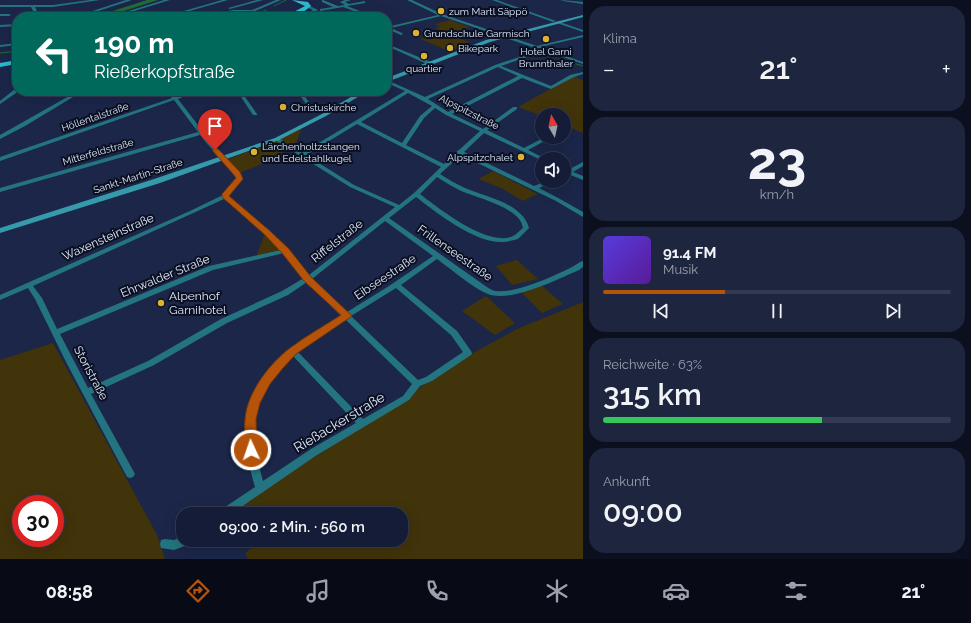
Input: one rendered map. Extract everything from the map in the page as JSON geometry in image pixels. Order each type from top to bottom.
[{"type":"main road","points":[[294,0],[307,4],[307,6],[296,12]]},
{"type":"main road","points":[[556,22],[583,13]]},
{"type":"main road","points":[[392,75],[504,36],[583,16]]},
{"type":"main road","points":[[0,65],[12,63]]},
{"type":"main road","points":[[392,78],[427,63]]},
{"type":"main road","name":"Sankt-Martin-Straße","points":[[0,231],[223,159],[277,138],[324,115],[356,96]]},
{"type":"street","points":[[14,0],[18,5]]},
{"type":"street","points":[[0,6],[18,5],[33,7],[70,5],[98,0]]},
{"type":"street","points":[[92,12],[130,0]]},
{"type":"street","points":[[128,12],[168,0]]},
{"type":"street","points":[[183,12],[226,0]]},
{"type":"street","points":[[208,12],[261,0]]},
{"type":"street","points":[[254,12],[279,0]]},
{"type":"street","points":[[349,0],[342,2],[347,6],[361,12]]},
{"type":"street","points":[[410,0],[441,15],[583,63]]},
{"type":"street","points":[[494,0],[583,31]]},
{"type":"street","points":[[564,0],[583,3]]},
{"type":"street","points":[[323,1],[338,7]]},
{"type":"street","points":[[219,2],[233,11]]},
{"type":"street","points":[[321,10],[364,2]]},
{"type":"street","points":[[247,4],[258,9]]},
{"type":"street","points":[[307,6],[316,10],[311,12]]},
{"type":"street","points":[[33,7],[35,12]]},
{"type":"street","points":[[227,12],[243,12]]},
{"type":"street","points":[[0,16],[9,15]]},
{"type":"street","points":[[392,26],[441,15]]},
{"type":"street","points":[[392,24],[396,25]]},
{"type":"street","points":[[0,26],[12,25]]},
{"type":"street","points":[[392,30],[400,34]]},
{"type":"street","points":[[504,36],[539,46],[546,50]]},
{"type":"street","points":[[539,46],[583,36]]},
{"type":"street","points":[[0,46],[12,45]]},
{"type":"street","points":[[392,47],[427,63]]},
{"type":"street","points":[[425,99],[498,66],[546,50]]},
{"type":"street","points":[[575,60],[583,58]]},
{"type":"street","points":[[498,66],[551,88],[572,76],[583,73]]},
{"type":"street","points":[[448,114],[522,76]]},
{"type":"street","name":"Alpspitzstraße","points":[[392,82],[425,99],[448,114],[535,156]]},
{"type":"street","points":[[302,155],[408,90]]},
{"type":"street","points":[[0,104],[12,94]]},
{"type":"street","points":[[0,137],[23,125],[70,96]]},
{"type":"street","name":"Höllentalstraße","points":[[0,158],[127,115],[178,96]]},
{"type":"street","points":[[242,96],[255,114]]},
{"type":"street","points":[[303,96],[312,109]]},
{"type":"street","points":[[174,97],[201,133],[238,174],[239,179],[225,196],[286,251],[308,279],[417,384]]},
{"type":"street","points":[[403,145],[422,117],[434,106]]},
{"type":"street","name":"Riffelstraße","points":[[87,392],[150,363],[224,321],[285,293],[308,279],[416,194],[484,130],[515,108]]},
{"type":"street","points":[[358,122],[444,167]]},
{"type":"street","name":"Mitterfeldstraße","points":[[0,190],[201,133]]},
{"type":"street","points":[[277,138],[352,186],[400,207]]},
{"type":"street","points":[[524,150],[536,144]]},
{"type":"street","points":[[460,152],[535,188],[583,215]]},
{"type":"street","points":[[571,169],[583,164]]},
{"type":"street","points":[[571,174],[583,178]]},
{"type":"street","points":[[416,194],[462,226],[486,238],[505,240],[516,238],[526,228],[526,224],[523,220],[506,207],[484,196],[460,188],[437,175]]},
{"type":"street","name":"Waxensteinstraße","points":[[1,295],[29,285],[225,196]]},
{"type":"street","name":"Frillenseestraße","points":[[385,218],[481,287],[493,293],[503,293],[533,285],[577,268],[583,263]]},
{"type":"street","name":"Ehrwalder Straße","points":[[56,332],[211,268],[286,251]]},
{"type":"street","name":"Eibseestraße","points":[[260,489],[252,461],[250,419],[254,402],[266,381],[293,351],[317,334],[397,285],[437,256]]},
{"type":"street","name":"Storistraße","points":[[29,285],[38,298],[70,362],[130,474]]},
{"type":"street","name":"Rießackerstraße","points":[[233,507],[314,452],[361,423],[406,398],[417,384],[429,379],[468,353],[454,333],[397,285]]},
{"type":"street","points":[[293,351],[361,423]]},
{"type":"street","points":[[169,544],[176,542]]},
{"type":"shaded area","points":[[147,0],[158,0],[121,12],[110,12]]},
{"type":"shaded area","points":[[450,20],[470,27],[449,34],[469,42],[465,44],[467,45],[449,51],[420,39],[444,32],[435,28],[440,27],[435,24]]},
{"type":"shaded area","points":[[573,76],[583,80],[583,133],[571,128],[571,108],[535,108],[535,113],[518,107]]},
{"type":"shaded area","points":[[302,128],[294,148],[280,139]]},
{"type":"shaded area","points":[[277,140],[289,150],[267,158],[270,161],[239,173],[226,160]]},
{"type":"shaded area","points":[[493,171],[538,194],[523,201],[501,188],[478,179]]},
{"type":"shaded area","points":[[265,233],[284,251],[256,257]]},
{"type":"shaded area","points":[[517,260],[538,279],[512,285],[496,266]]},
{"type":"shaded area","points":[[541,285],[563,304],[542,313],[521,292]]},
{"type":"shaded area","points":[[486,296],[515,323],[495,335],[462,311]]},
{"type":"shaded area","points":[[583,302],[583,559],[248,559],[245,553],[253,547],[408,547],[408,507],[240,506],[469,355],[517,329]]},
{"type":"shaded area","points":[[53,343],[157,535],[165,559],[0,559],[0,360]]},
{"type":"waterway","points":[[274,6],[286,0]]},
{"type":"waterway","points":[[261,12],[266,10]]},
{"type":"waterway","points":[[0,53],[12,52]]},
{"type":"waterway","points":[[576,64],[583,66]]},
{"type":"place","name":"zum Martl Säppö","points":[[441,11]]},
{"type":"place","name":"Grundschule Garmisch","points":[[416,33]]},
{"type":"place","name":"Hotel Garni Brunnthaler","points":[[546,39]]},
{"type":"place","name":"Bikepark","points":[[450,48]]},
{"type":"place","name":"quartier","points":[[424,56]]},
{"type":"place","name":"Christuskirche","points":[[283,107]]},
{"type":"place","name":"Lärchenholtzstangen und Edelstahlkugel","points":[[254,152]]},
{"type":"place","name":"Alpspitzchalet","points":[[521,157]]},
{"type":"place","name":"Alpenhof Garnihotel","points":[[161,303]]},
{"type":"route","points":[[215,150],[239,176],[239,179],[225,196],[267,232],[286,251],[308,279],[348,316],[323,330],[293,351],[266,381],[254,402],[250,419],[251,450]]}]
